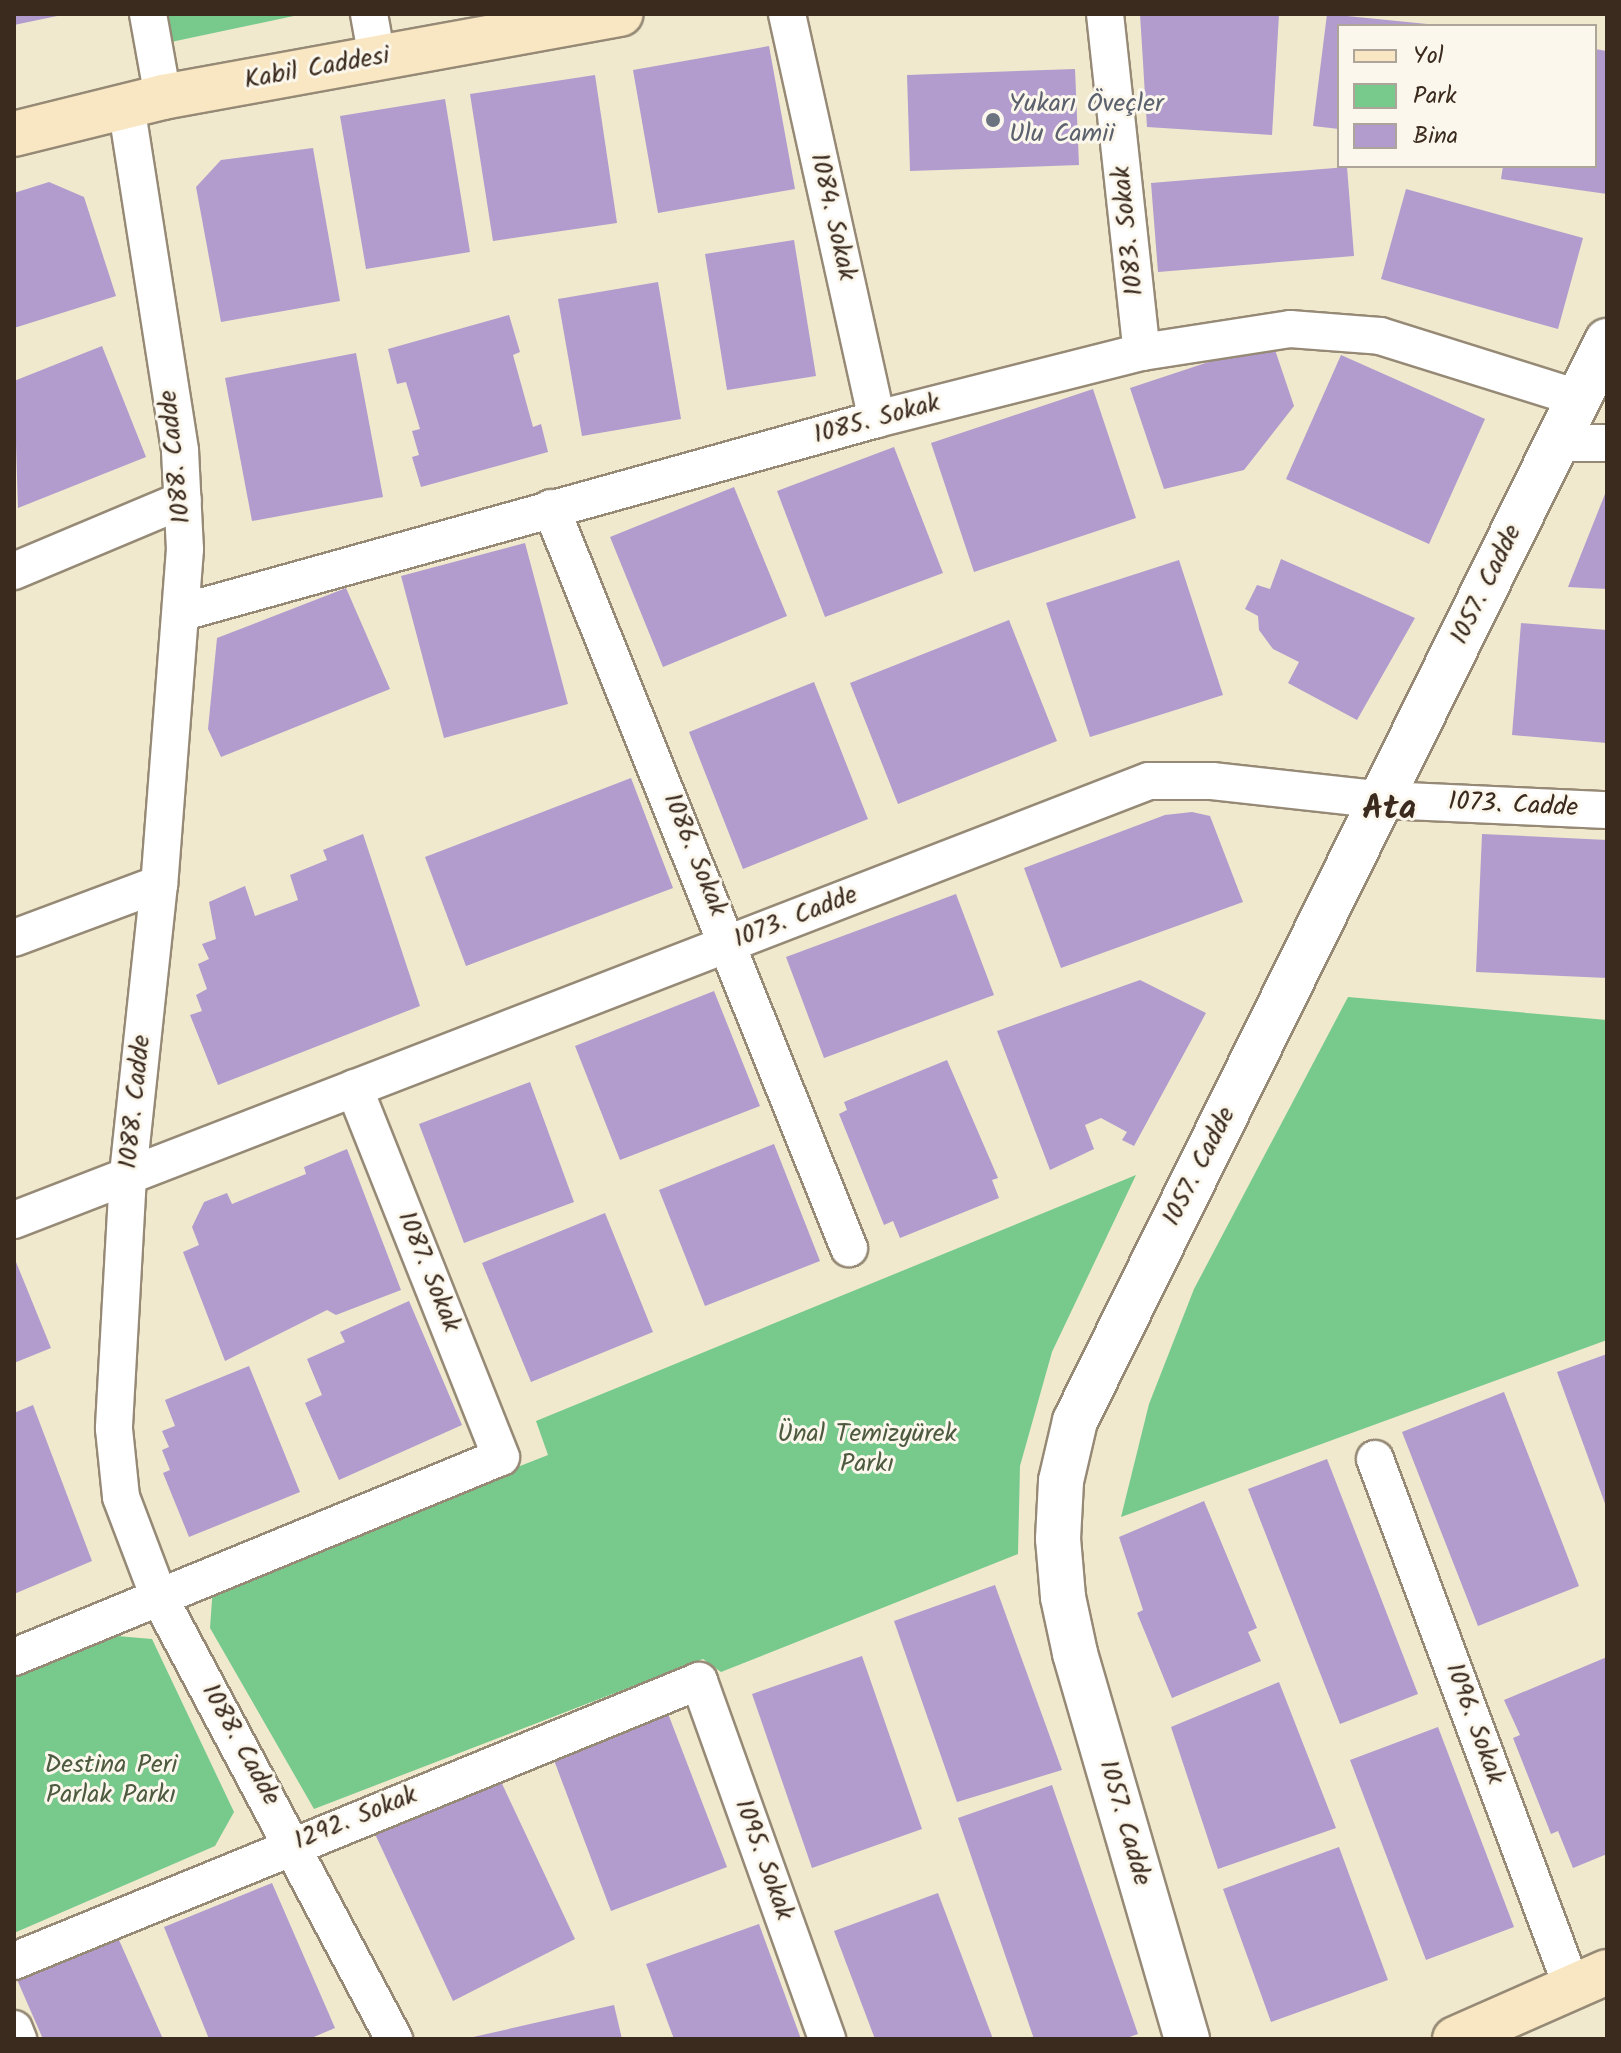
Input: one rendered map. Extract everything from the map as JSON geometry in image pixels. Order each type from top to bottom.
[{"type":"main road","name":"Kabil Caddesi","points":[[14,134],[144,101],[621,14]]},
{"type":"main road","points":[[1455,2039],[1590,1981]]},
{"type":"street","name":"1088. Cadde","points":[[148,14],[144,101],[183,500],[183,612],[159,884],[128,1176],[114,1429],[121,1497],[159,1597],[394,2039]]},
{"type":"street","points":[[369,14],[377,58]]},
{"type":"street","name":"1084. Sokak","points":[[787,14],[877,419]]},
{"type":"street","name":"1083. Sokak","points":[[1105,14],[1142,352]]},
{"type":"street","name":"1085. Sokak","points":[[183,612],[877,419],[1142,352],[1290,329],[1380,336],[1578,398]]},
{"type":"street","name":"1057. Cadde","points":[[1187,2039],[1075,1653],[1058,1539],[1061,1481],[1075,1421],[1384,800],[1607,341]]},
{"type":"street","points":[[1555,443],[1607,443]]},
{"type":"street","points":[[14,571],[183,500]]},
{"type":"street","name":"1086. Sokak","points":[[551,508],[730,943],[849,1248]]},
{"type":"street","name":"1073. Cadde","points":[[14,1220],[1149,781],[1276,785],[1384,800],[1607,810]]},
{"type":"street","points":[[14,938],[159,884]]},
{"type":"street","name":"1087. Sokak","points":[[159,1597],[501,1457],[354,1088]]},
{"type":"street","name":"1096. Sokak","points":[[1375,1459],[1590,1981]]},
{"type":"street","points":[[14,1657],[159,1597]]},
{"type":"street","name":"1292. Sokak","points":[[14,1961],[293,1844],[699,1681]]},
{"type":"street","name":"1095. Sokak","points":[[699,1681],[827,2039]]},
{"type":"street","points":[[14,2029],[18,2039]]},
{"type":"green space","points":[[167,14],[303,14],[171,42]]},
{"type":"green space","points":[[1348,997],[1607,1020],[1607,1340],[1121,1517],[1149,1404],[1194,1289]]},
{"type":"green space","name":"Ünal Temizyürek Parkı","points":[[1136,1175],[1052,1352],[1020,1466],[1018,1554],[721,1672],[703,1659],[314,1809],[210,1628],[213,1586],[548,1455],[536,1421]]},
{"type":"green space","name":"Destina Peri Parlak Parkı","points":[[117,1636],[152,1639],[234,1812],[215,1846],[14,1933],[14,1677]]},
{"type":"building","points":[[14,14],[62,14],[62,15],[14,25]]},
{"type":"building","points":[[1140,14],[1279,14],[1272,135],[1147,127]]},
{"type":"building","points":[[1327,14],[1427,24],[1337,24],[1337,129],[1313,126]]},
{"type":"building","points":[[769,46],[795,189],[658,213],[633,70]]},
{"type":"building","points":[[1597,49],[1607,51],[1607,194],[1501,179],[1503,168],[1597,168]]},
{"type":"building","name":"Yukarı Öveçler Ulu Camii","points":[[1075,69],[1079,165],[910,171],[907,75]]},
{"type":"building","points":[[595,75],[617,223],[493,241],[470,94]]},
{"type":"building","points":[[445,99],[470,252],[366,269],[340,116]]},
{"type":"building","points":[[313,148],[340,301],[221,322],[196,187],[221,160]]},
{"type":"building","points":[[1347,168],[1354,256],[1158,272],[1151,183]]},
{"type":"building","points":[[49,182],[84,197],[116,296],[14,328],[14,193]]},
{"type":"building","points":[[1406,189],[1583,238],[1558,329],[1381,279]]},
{"type":"building","points":[[794,240],[816,376],[727,390],[705,254]]},
{"type":"building","points":[[658,282],[681,419],[582,436],[558,299]]},
{"type":"building","points":[[509,315],[520,352],[513,355],[533,427],[541,424],[548,452],[421,487],[412,457],[419,455],[412,431],[420,429],[406,382],[397,384],[388,349]]},
{"type":"building","points":[[1272,341],[1294,406],[1244,470],[1164,489],[1130,388]]},
{"type":"building","points":[[102,346],[146,457],[18,508],[14,381]]},
{"type":"building","points":[[356,353],[383,497],[252,521],[225,378]]},
{"type":"building","points":[[1341,355],[1485,419],[1429,544],[1286,479]]},
{"type":"building","points":[[1093,389],[1136,518],[974,572],[931,443]]},
{"type":"building","points":[[894,447],[943,573],[825,617],[777,491]]},
{"type":"building","points":[[734,487],[787,616],[663,667],[610,537]]},
{"type":"building","points":[[1607,489],[1607,589],[1568,587]]},
{"type":"building","points":[[525,543],[568,704],[444,738],[401,576]]},
{"type":"building","points":[[1281,559],[1415,618],[1357,720],[1288,683],[1299,662],[1273,649],[1259,630],[1258,616],[1245,609],[1257,585],[1270,589]]},
{"type":"building","points":[[1179,560],[1223,695],[1090,737],[1046,603]]},
{"type":"building","points":[[346,588],[390,689],[221,757],[208,729],[217,638]]},
{"type":"building","points":[[1009,620],[1057,741],[898,804],[850,683]]},
{"type":"building","points":[[1521,623],[1607,630],[1607,743],[1512,735]]},
{"type":"building","points":[[814,682],[868,819],[743,869],[689,732]]},
{"type":"building","points":[[631,778],[673,888],[466,966],[425,857]]},
{"type":"building","points":[[1192,812],[1210,816],[1243,902],[1061,968],[1024,868],[1165,815]]},
{"type":"building","points":[[363,834],[420,1006],[218,1085],[190,1015],[202,1011],[196,995],[207,989],[198,964],[209,959],[202,944],[216,939],[209,902],[245,886],[255,916],[298,900],[290,875],[327,860],[323,850]]},
{"type":"building","points":[[1482,834],[1607,840],[1607,978],[1476,972]]},
{"type":"building","points":[[956,894],[994,995],[824,1058],[786,957]]},
{"type":"building","points":[[1140,980],[1206,1013],[1134,1146],[1122,1140],[1127,1132],[1101,1118],[1085,1125],[1094,1149],[1050,1170],[997,1031]]},
{"type":"building","points":[[714,991],[760,1106],[620,1160],[575,1046]]},
{"type":"building","points":[[947,1060],[998,1178],[992,1180],[999,1198],[900,1238],[893,1221],[884,1225],[839,1114],[847,1110],[844,1102]]},
{"type":"building","points":[[530,1082],[574,1202],[464,1243],[419,1124]]},
{"type":"building","points":[[774,1144],[820,1261],[705,1306],[659,1190]]},
{"type":"building","points":[[347,1149],[401,1290],[336,1315],[327,1310],[225,1361],[183,1252],[199,1245],[192,1227],[204,1202],[227,1193],[232,1204],[306,1174],[304,1167]]},
{"type":"building","points":[[605,1213],[653,1332],[531,1382],[482,1263]]},
{"type":"building","points":[[14,1257],[51,1348],[14,1363]]},
{"type":"building","points":[[409,1301],[462,1425],[339,1480],[305,1403],[322,1395],[307,1359],[345,1342],[340,1332]]},
{"type":"building","points":[[1607,1354],[1607,1509],[1557,1372]]},
{"type":"building","points":[[249,1366],[300,1492],[189,1537],[163,1473],[170,1470],[162,1450],[169,1447],[162,1431],[175,1426],[165,1400]]},
{"type":"building","points":[[1504,1392],[1579,1586],[1478,1626],[1402,1432]]},
{"type":"building","points":[[33,1405],[92,1561],[14,1594],[14,1413]]},
{"type":"building","points":[[1327,1459],[1418,1694],[1340,1724],[1248,1489]]},
{"type":"building","points":[[1204,1501],[1257,1628],[1248,1632],[1261,1661],[1172,1698],[1137,1613],[1143,1610],[1119,1537]]},
{"type":"building","points":[[995,1585],[1062,1770],[957,1802],[894,1621]]},
{"type":"building","points":[[862,1656],[922,1829],[812,1868],[752,1694]]},
{"type":"building","points":[[1607,1657],[1607,1854],[1573,1868],[1558,1831],[1551,1834],[1513,1738],[1520,1735],[1504,1700]]},
{"type":"building","points":[[1279,1682],[1336,1828],[1218,1869],[1171,1727]]},
{"type":"building","points":[[667,1711],[727,1867],[611,1911],[552,1755]]},
{"type":"building","points":[[1438,1727],[1514,1927],[1426,1960],[1350,1760]]},
{"type":"building","points":[[497,1773],[575,1939],[453,2001],[375,1834]]},
{"type":"building","points":[[1052,1785],[1138,2034],[1124,2039],[1034,2039],[958,1818]]},
{"type":"building","points":[[1339,1847],[1388,1980],[1271,2022],[1223,1889]]},
{"type":"building","points":[[272,1883],[335,2028],[309,2039],[209,2039],[164,1927]]},
{"type":"building","points":[[938,1893],[993,2039],[875,2039],[834,1931]]},
{"type":"building","points":[[759,1924],[801,2039],[674,2039],[646,1964]]},
{"type":"building","points":[[115,1931],[163,2039],[43,2039],[15,1975]]},
{"type":"building","points":[[614,2005],[622,2039],[469,2039],[469,2038]]},
{"type":"place","name":"Yukarı Öveçler Ulu Camii","points":[[993,120]]},
{"type":"district","name":"Ata","points":[[1389,810]]}]
